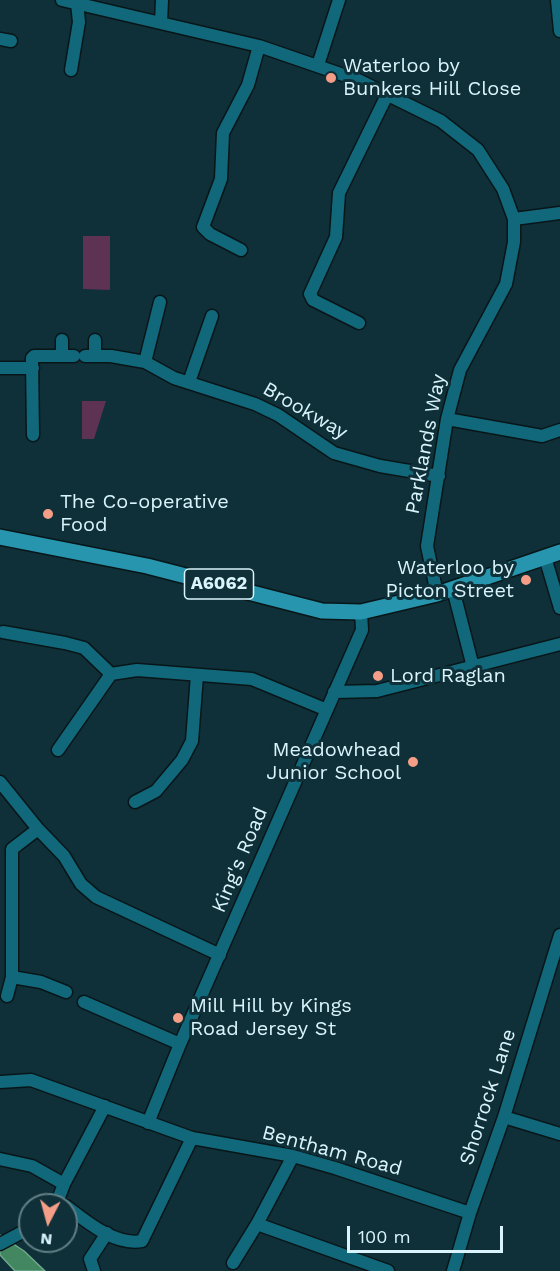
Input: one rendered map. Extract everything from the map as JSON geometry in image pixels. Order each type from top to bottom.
[{"type":"main road","name":"A6062","points":[[0,537],[147,566],[322,611],[361,612],[437,594],[560,552]]},
{"type":"street","name":"Parklands Way","points":[[62,0],[259,46],[318,65],[388,93],[441,121],[478,150],[503,189],[514,219],[514,242],[506,284],[460,370],[447,419],[427,546],[437,594]]},
{"type":"street","points":[[161,23],[162,0]]},
{"type":"street","points":[[318,65],[339,0]]},
{"type":"street","points":[[557,0],[560,31]]},
{"type":"street","points":[[71,70],[79,22],[77,3]]},
{"type":"street","points":[[241,249],[210,234],[203,227],[221,180],[223,133],[248,85],[259,46]]},
{"type":"street","points":[[359,323],[313,300],[310,294],[336,237],[339,193],[388,93]]},
{"type":"street","points":[[514,219],[560,213]]},
{"type":"street","points":[[145,362],[160,302]]},
{"type":"street","points":[[189,382],[212,316]]},
{"type":"street","points":[[62,340],[79,356],[95,340]]},
{"type":"street","name":"Brookway","points":[[33,368],[34,356],[131,358],[145,362],[174,378],[255,404],[278,416],[334,453],[356,461],[439,476]]},
{"type":"street","points":[[0,368],[33,368],[33,435]]},
{"type":"street","points":[[447,419],[542,436],[560,430]]},
{"type":"street","points":[[545,557],[560,608]]},
{"type":"street","points":[[453,589],[473,667]]},
{"type":"street","name":"King's Road","points":[[148,1123],[180,1044],[362,630],[361,612]]},
{"type":"street","points":[[3,632],[84,648],[111,674]]},
{"type":"street","points":[[334,692],[377,691],[560,644]]},
{"type":"street","points":[[58,750],[111,674],[137,670],[252,679],[327,710]]},
{"type":"street","points":[[135,802],[156,791],[182,760],[192,741],[197,675]]},
{"type":"street","points":[[0,782],[38,830],[64,856],[81,884],[96,897],[220,955]]},
{"type":"street","points":[[7,996],[12,977],[12,849],[38,830]]},
{"type":"street","name":"Shorrock Lane","points":[[453,1271],[470,1213],[504,1117],[560,935]]},
{"type":"street","points":[[12,977],[41,982],[66,992]]},
{"type":"street","points":[[84,1002],[180,1044]]},
{"type":"street","name":"Bentham Road","points":[[0,1082],[31,1080],[192,1138],[293,1156],[470,1213]]},
{"type":"street","points":[[63,1193],[64,1184],[105,1106]]},
{"type":"street","points":[[504,1117],[560,1134]]},
{"type":"street","points":[[78,1216],[96,1228],[130,1244],[142,1241],[192,1138]]},
{"type":"street","points":[[233,1263],[257,1224],[293,1156]]},
{"type":"street","points":[[0,1159],[32,1166],[64,1184]]},
{"type":"street","points":[[257,1224],[388,1271]]},
{"type":"street","points":[[94,1271],[90,1259],[107,1233]]},
{"type":"street","points":[[0,1244],[18,1234]]},
{"type":"shaded area","points":[[83,236],[110,236],[110,290],[83,289]]},
{"type":"shaded area","points":[[82,401],[106,401],[94,439],[82,439]]},
{"type":"shaded area","points":[[0,1235],[18,1247],[18,1253],[26,1253],[45,1271],[15,1271],[0,1255]]},
{"type":"place","name":"Waterloo by Bunkers Hill Close","points":[[331,78]]},
{"type":"place","name":"The Co-operative Food","points":[[48,514]]},
{"type":"place","name":"Waterloo by Picton Street","points":[[526,580]]},
{"type":"place","name":"Lord Raglan","points":[[378,676]]},
{"type":"place","name":"Meadowhead Junior School","points":[[413,762]]},
{"type":"place","name":"Mill Hill by Kings Road Jersey St","points":[[178,1018]]}]
